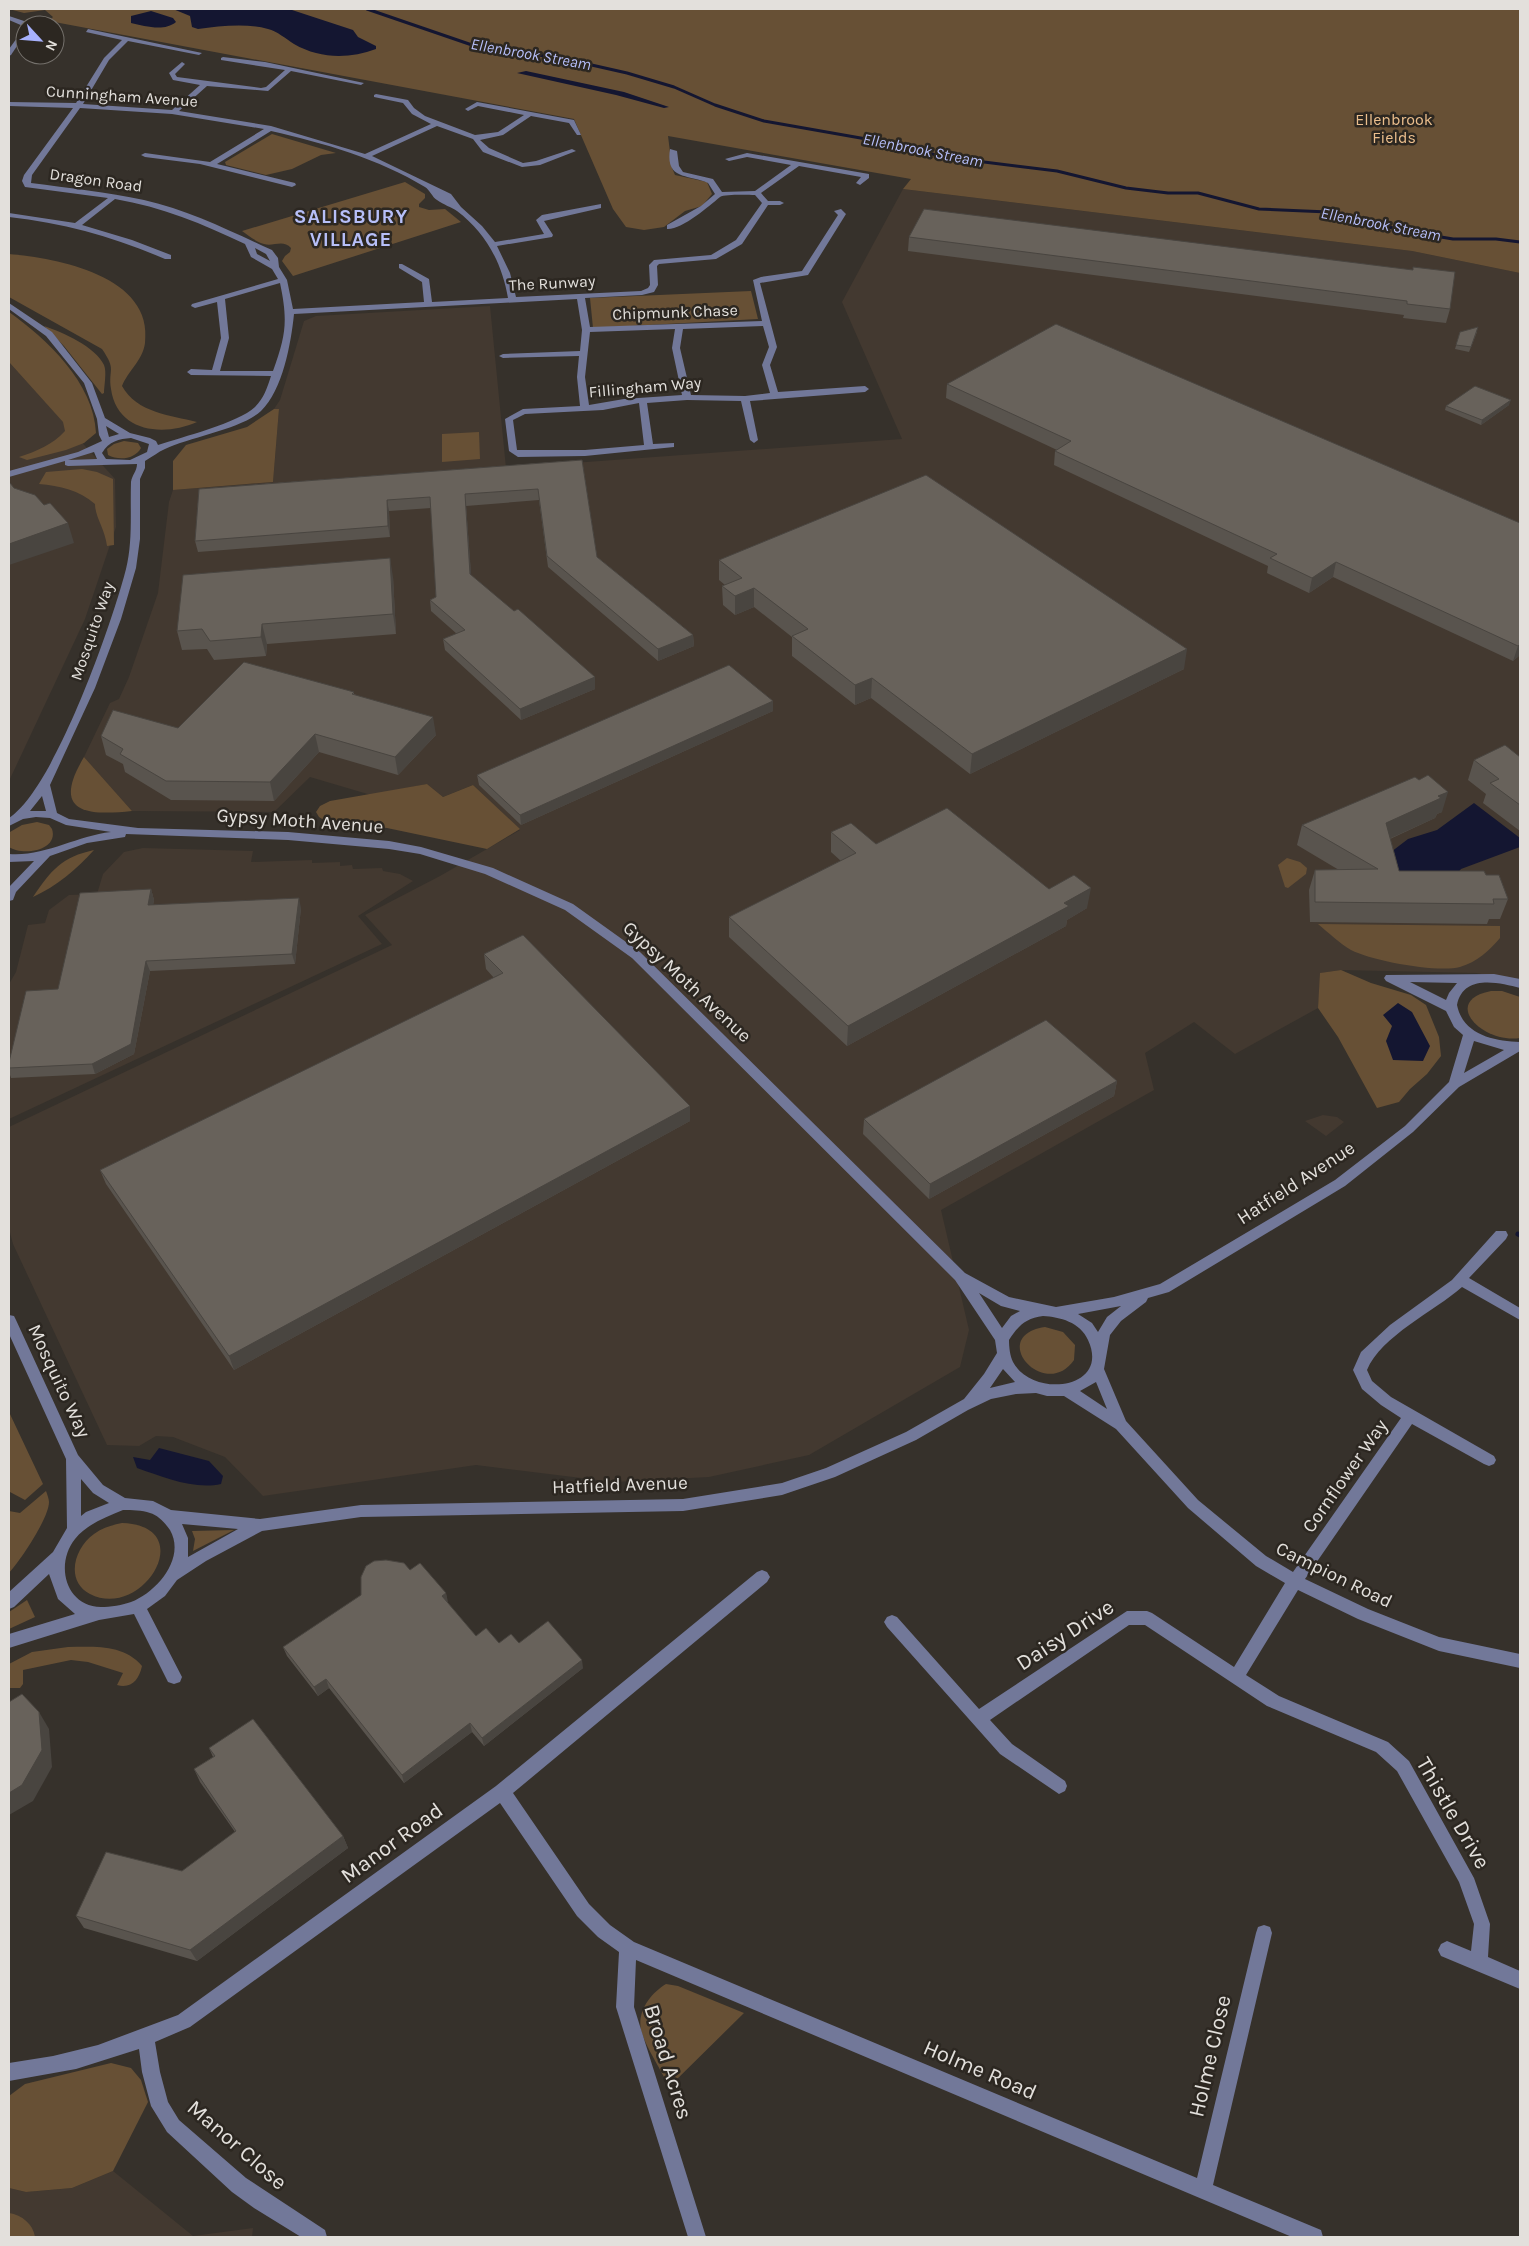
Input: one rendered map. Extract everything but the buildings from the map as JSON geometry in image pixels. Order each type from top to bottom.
[{"type":"street","points":[[88,31],[199,53]]},
{"type":"street","points":[[79,104],[106,59],[126,40]]},
{"type":"street","points":[[223,59],[361,82]]},
{"type":"street","points":[[182,64],[171,74],[175,79],[261,90],[268,89],[290,69]]},
{"type":"street","points":[[175,111],[205,84]]},
{"type":"street","points":[[376,96],[406,101],[414,114],[476,138],[501,135],[514,128],[529,114]]},
{"type":"street","name":"Cunningham Avenue","points":[[9,104],[79,104],[175,111],[270,128],[314,139],[366,156],[409,175],[430,188],[437,198],[458,208],[494,244],[510,281],[512,300]]},
{"type":"street","name":"Dragon Road","points":[[79,104],[28,175],[26,181],[28,185],[115,196],[184,214],[222,228],[249,244],[254,255],[275,267],[283,280],[290,312],[287,342],[269,395],[257,410],[234,422],[161,447],[145,457]]},
{"type":"street","points":[[468,109],[478,104],[572,121],[578,134]]},
{"type":"street","points":[[366,156],[437,124]]},
{"type":"street","points":[[211,165],[270,128]]},
{"type":"street","points":[[476,138],[479,144],[486,150],[522,165],[537,163],[572,151]]},
{"type":"street","points":[[673,151],[676,170],[680,173],[708,179],[718,188],[720,194]]},
{"type":"street","points":[[145,155],[179,158],[292,185]]},
{"type":"street","points":[[729,159],[747,155],[866,176],[860,183]]},
{"type":"street","points":[[720,194],[757,194],[797,164]]},
{"type":"street","points":[[670,227],[694,212],[711,205],[720,194]]},
{"type":"street","points":[[757,194],[766,203],[780,203]]},
{"type":"street","points":[[75,226],[115,196]]},
{"type":"street","name":"The Runway","points":[[290,312],[642,293],[654,286],[653,265],[661,261],[713,257],[740,242],[766,203]]},
{"type":"street","points":[[494,244],[549,235],[540,220],[545,217],[598,206]]},
{"type":"street","points":[[774,395],[766,365],[773,347],[756,282],[762,278],[806,273],[842,214],[838,211]]},
{"type":"street","points":[[9,215],[75,226],[118,236],[168,256]]},
{"type":"street","points":[[402,266],[426,281],[428,304]]},
{"type":"street","points":[[195,306],[283,280]]},
{"type":"street","points":[[581,297],[586,330],[581,377],[585,408]]},
{"type":"street","points":[[215,373],[225,338],[221,298]]},
{"type":"street","points":[[9,305],[49,334],[88,383],[101,419],[105,443],[98,453],[104,461]]},
{"type":"street","name":"Chipmunk Chase","points":[[586,330],[766,323]]},
{"type":"street","points":[[679,327],[676,348],[687,397]]},
{"type":"street","points":[[503,356],[584,353]]},
{"type":"street","points":[[191,372],[276,374]]},
{"type":"street","name":"Fillingham Way","points":[[649,447],[560,454],[518,454],[513,451],[509,419],[523,412],[603,407],[624,402],[687,397],[746,399],[774,395],[865,389]]},
{"type":"street","points":[[746,399],[754,440]]},
{"type":"street","points":[[643,401],[649,447],[671,446]]},
{"type":"street","points":[[101,419],[128,436]]},
{"type":"street","name":"Dragon Road","points":[[53,463],[89,452],[105,443],[128,436],[187,437]]},
{"type":"street","points":[[114,464],[130,463],[145,457],[154,448],[153,443],[139,436]]},
{"type":"street","name":"Mosquito Way","points":[[20,816],[45,785],[90,688],[116,619],[128,582],[135,539],[130,476],[141,468],[145,457]]},
{"type":"street","points":[[9,474],[53,463],[104,461],[114,464],[130,476]]},
{"type":"street","points":[[9,822],[20,816],[52,815],[45,785]]},
{"type":"street","name":"Gypsy Moth Avenue","points":[[52,815],[66,822],[138,832],[288,836],[389,845],[421,851],[489,871],[569,907],[636,955],[775,1091],[960,1276],[1002,1339]]},
{"type":"street","points":[[60,847],[69,831],[66,822]]},
{"type":"street","name":"Gypsy Moth Avenue","points":[[45,856],[60,847],[84,840],[138,832]]},
{"type":"street","points":[[9,858],[29,859],[45,856]]},
{"type":"street","points":[[10,894],[45,856]]},
{"type":"street","points":[[9,876],[10,894]]},
{"type":"street","points":[[1451,1008],[1390,978],[1502,978],[1520,984]]},
{"type":"street","points":[[1474,979],[1456,989],[1452,996],[1451,1008],[1454,1016],[1470,1033],[1484,1041],[1502,1046],[1520,1046]]},
{"type":"street","name":"Hatfield Avenue","points":[[1455,1084],[1470,1033]]},
{"type":"street","name":"Hatfield Avenue","points":[[1050,1312],[1095,1306],[1145,1295],[1164,1288],[1340,1183],[1409,1129],[1455,1084],[1520,1046]]},
{"type":"street","name":"Cornflower Way","points":[[1489,1460],[1386,1401],[1367,1385],[1360,1370],[1366,1356],[1395,1329],[1457,1284],[1501,1235]]},
{"type":"street","name":"Gypsy Moth Avenue","points":[[960,1276],[1006,1302],[1050,1312]]},
{"type":"street","points":[[1460,1279],[1520,1315]]},
{"type":"street","name":"Hatfield Avenue","points":[[1100,1355],[1104,1333],[1114,1319],[1145,1295]]},
{"type":"street","points":[[1050,1312],[1071,1316],[1087,1327],[1096,1339],[1100,1355],[1097,1369],[1089,1379],[1077,1387],[1066,1390],[1047,1391],[1035,1388],[1016,1376],[1007,1365],[1002,1354],[1002,1339],[1016,1320],[1026,1315],[1050,1312]]},
{"type":"street","name":"Mosquito Way","points":[[9,1320],[73,1459],[98,1489],[123,1504]]},
{"type":"street","name":"Hatfield Avenue","points":[[963,1406],[983,1388],[998,1367],[1002,1354]]},
{"type":"street","points":[[1097,1369],[1121,1425]]},
{"type":"street","name":"Hatfield Avenue","points":[[168,1516],[260,1525],[361,1511],[683,1505],[782,1489],[830,1473],[910,1436],[963,1406],[996,1392],[1016,1388],[1035,1388]]},
{"type":"street","points":[[1066,1390],[1121,1425]]},
{"type":"street","name":"Cornflower Way","points":[[1294,1582],[1410,1416]]},
{"type":"street","name":"Campion Road","points":[[1121,1425],[1193,1504],[1261,1561],[1294,1582],[1363,1614],[1439,1644],[1520,1661]]},
{"type":"street","name":"Mosquito Way","points":[[73,1459],[74,1529]]},
{"type":"street","points":[[9,1641],[99,1613],[118,1612],[138,1606],[164,1588],[173,1576],[180,1559],[182,1542],[177,1528],[168,1516],[155,1508],[140,1504],[123,1504],[105,1508],[88,1517],[63,1542],[57,1557],[54,1574],[59,1588],[68,1600],[82,1609],[99,1613]]},
{"type":"street","name":"Hatfield Avenue","points":[[173,1576],[202,1556],[260,1525]]},
{"type":"street","points":[[9,1602],[57,1557]]},
{"type":"street","name":"Manor Road","points":[[9,2072],[70,2061],[146,2038],[184,2021],[502,1792],[762,1577]]},
{"type":"street","points":[[1236,1677],[1294,1582]]},
{"type":"street","points":[[138,1606],[174,1677]]},
{"type":"street","name":"Daisy Drive","points":[[978,1719],[1126,1618],[1147,1618],[1236,1677]]},
{"type":"street","points":[[892,1622],[1006,1749],[1059,1786]]},
{"type":"street","name":"Thistle Drive","points":[[1236,1677],[1273,1701],[1382,1747],[1403,1766],[1466,1878],[1482,1924],[1479,1962]]},
{"type":"street","points":[[502,1792],[582,1910],[604,1931],[628,1948]]},
{"type":"street","name":"Holme Close","points":[[1203,2190],[1264,1932]]},
{"type":"street","name":"Holme Road","points":[[628,1948],[1314,2237]]},
{"type":"street","name":"Broad Acres","points":[[628,1948],[625,2007],[697,2237]]},
{"type":"street","points":[[1447,1950],[1520,1980]]},
{"type":"street","name":"Manor Close","points":[[146,2038],[151,2072],[160,2106],[173,2126],[246,2190],[318,2237]]},
{"type":"shaded area","points":[[903,189],[1412,251],[1520,273],[1520,981],[1476,973],[1341,970],[1321,973],[1318,1008],[1235,1054],[1194,1022],[1145,1053],[1154,1090],[941,1210],[969,1330],[960,1367],[809,1455],[709,1477],[614,1482],[476,1465],[263,1496],[225,1457],[173,1437],[156,1436],[139,1446],[107,1445],[13,1244],[9,1229],[9,1127],[392,945],[365,915],[440,876],[520,830],[473,785],[443,797],[427,784],[371,795],[310,777],[274,812],[132,811],[84,757],[110,703],[119,699],[129,677],[158,593],[169,502],[173,490],[273,482],[279,409],[274,409],[280,400],[304,321],[316,316],[490,306],[506,468],[902,439],[842,302]]},
{"type":"shaded area","points":[[9,362],[115,479],[116,527],[85,619],[9,781]]},
{"type":"shaded area","points":[[143,848],[253,851],[251,862],[312,860],[312,863],[340,862],[340,866],[352,865],[353,869],[382,868],[383,871],[400,874],[413,881],[358,916],[382,944],[9,1119],[9,984],[16,972],[28,925],[45,923],[49,910],[69,895],[97,894],[103,874],[124,852]]},
{"type":"shaded area","points":[[1323,1115],[1337,1117],[1344,1122],[1326,1136],[1305,1121]]},
{"type":"shaded area","points":[[113,2171],[193,2236],[253,2228],[252,2237],[9,2237],[9,2188],[26,2192],[72,2188]]},
{"type":"green space","name":"Ellenbrook Fields","points":[[9,9],[1520,9],[1520,273],[1412,251],[903,189],[911,179],[668,136],[672,168],[675,175],[707,182],[712,194],[702,206],[685,211],[664,227],[644,230],[626,227],[613,209],[574,119],[65,24],[65,15],[51,15],[45,10],[24,13]]},
{"type":"green space","points":[[272,134],[336,153],[321,155],[292,169],[266,175],[226,165],[225,162]]},
{"type":"green space","points":[[405,182],[425,194],[425,198],[419,204],[419,207],[429,210],[445,209],[461,222],[293,276],[282,261],[290,252],[291,248],[288,245],[267,245],[255,240],[242,231]]},
{"type":"green space","points":[[9,254],[52,260],[75,266],[119,286],[134,301],[144,320],[145,343],[141,355],[122,386],[136,402],[155,412],[197,422],[184,427],[156,429],[132,422],[122,414],[115,403],[111,389],[111,366],[102,349],[9,297]]},
{"type":"green space","points":[[751,291],[758,319],[593,328],[590,298]]},
{"type":"green space","points":[[9,312],[53,349],[78,380],[87,397],[96,433],[84,443],[66,450],[27,460],[19,457],[44,447],[65,431],[63,422],[9,362]]},
{"type":"green space","points":[[44,326],[78,341],[100,358],[105,368],[104,393],[102,394],[64,346]]},
{"type":"green space","points":[[274,409],[279,409],[273,482],[173,490],[173,461],[186,445],[247,427]]},
{"type":"green space","points":[[479,432],[480,459],[442,462],[442,434]]},
{"type":"green space","points":[[124,441],[138,443],[141,448],[131,457],[117,458],[108,455],[107,449],[114,444]]},
{"type":"green space","points":[[82,469],[97,472],[113,479],[114,545],[107,546],[95,504],[89,499],[69,490],[39,484],[46,472]]},
{"type":"green space","points":[[84,757],[132,811],[87,811],[72,800],[71,789],[75,775]]},
{"type":"green space","points":[[427,784],[443,797],[473,785],[520,829],[487,849],[387,828],[327,822],[319,817],[316,812],[320,806],[330,801]]},
{"type":"green space","points":[[37,822],[49,825],[52,829],[53,836],[45,847],[38,850],[22,851],[9,847],[10,832],[22,825]]},
{"type":"green space","points":[[94,850],[66,876],[50,888],[33,897],[58,866],[74,856]]},
{"type":"green space","points":[[1287,858],[1300,862],[1307,868],[1306,874],[1288,888],[1285,887],[1278,865]]},
{"type":"green space","points":[[1318,924],[1500,926],[1500,938],[1487,952],[1460,967],[1421,967],[1389,962],[1351,950]]},
{"type":"green space","points":[[1341,970],[1371,983],[1411,995],[1426,1005],[1439,1037],[1441,1056],[1427,1074],[1399,1102],[1377,1108],[1338,1037],[1318,1008],[1320,973]]},
{"type":"green space","points":[[1491,991],[1502,991],[1520,997],[1520,1038],[1506,1038],[1493,1035],[1472,1020],[1468,1012],[1469,1003],[1476,996]]},
{"type":"green space","points":[[1045,1327],[1063,1332],[1075,1345],[1074,1360],[1062,1371],[1049,1374],[1037,1370],[1026,1363],[1021,1352],[1021,1342],[1028,1333]]},
{"type":"green space","points":[[9,1412],[43,1484],[25,1500],[9,1493]]},
{"type":"green space","points":[[46,1491],[49,1502],[44,1518],[20,1559],[9,1573],[9,1511],[20,1513]]},
{"type":"green space","points":[[122,1523],[145,1528],[158,1539],[160,1554],[155,1570],[144,1584],[128,1595],[110,1599],[90,1594],[77,1581],[75,1573],[75,1564],[81,1547],[100,1530]]},
{"type":"green space","points":[[234,1530],[193,1551],[195,1539],[192,1531]]},
{"type":"green space","points":[[27,1600],[35,1617],[9,1629],[9,1612]]},
{"type":"green space","points":[[68,1647],[98,1647],[117,1650],[134,1659],[142,1666],[141,1671],[134,1682],[122,1686],[117,1685],[123,1673],[88,1662],[71,1660],[23,1670],[23,1684],[20,1688],[9,1688],[9,1664],[32,1652]]},
{"type":"green space","points":[[666,1984],[678,1986],[744,2013],[669,2087],[646,2043],[640,2023],[646,2003],[655,1992]]},
{"type":"green space","points":[[111,2063],[131,2068],[141,2080],[148,2102],[113,2171],[72,2188],[26,2192],[9,2188],[9,2096],[25,2084]]},
{"type":"green space","points":[[9,2213],[26,2221],[32,2228],[35,2237],[9,2237]]},
{"type":"water","points":[[173,9],[289,9],[353,30],[358,37],[376,46],[376,49],[355,55],[324,55],[304,49],[275,31],[260,27],[233,26],[198,29],[192,27],[190,16]]},
{"type":"water","points":[[151,11],[173,18],[176,22],[160,28],[131,23],[131,16]]},
{"type":"water","points":[[526,71],[624,92],[669,107],[664,108],[616,95],[517,73]]},
{"type":"water","points":[[1474,803],[1520,838],[1520,847],[1461,869],[1447,886],[1401,887],[1391,852],[1408,839],[1437,830]]},
{"type":"water","points":[[1398,1003],[1412,1012],[1430,1046],[1423,1061],[1393,1060],[1386,1041],[1392,1026],[1383,1015]]},
{"type":"water","points":[[159,1448],[209,1461],[223,1476],[221,1484],[189,1484],[137,1468],[133,1457],[150,1460]]},
{"type":"waterway","name":"Ellenbrook Stream","points":[[367,9],[472,45],[565,59],[627,73],[674,87],[715,105],[764,121],[889,143],[944,157],[1057,171],[1126,188],[1168,193],[1198,193],[1259,209],[1328,212],[1405,231],[1453,239],[1496,239],[1520,242]]},
{"type":"district","name":"SALISBURY VILLAGE","points":[[351,228]]}]
